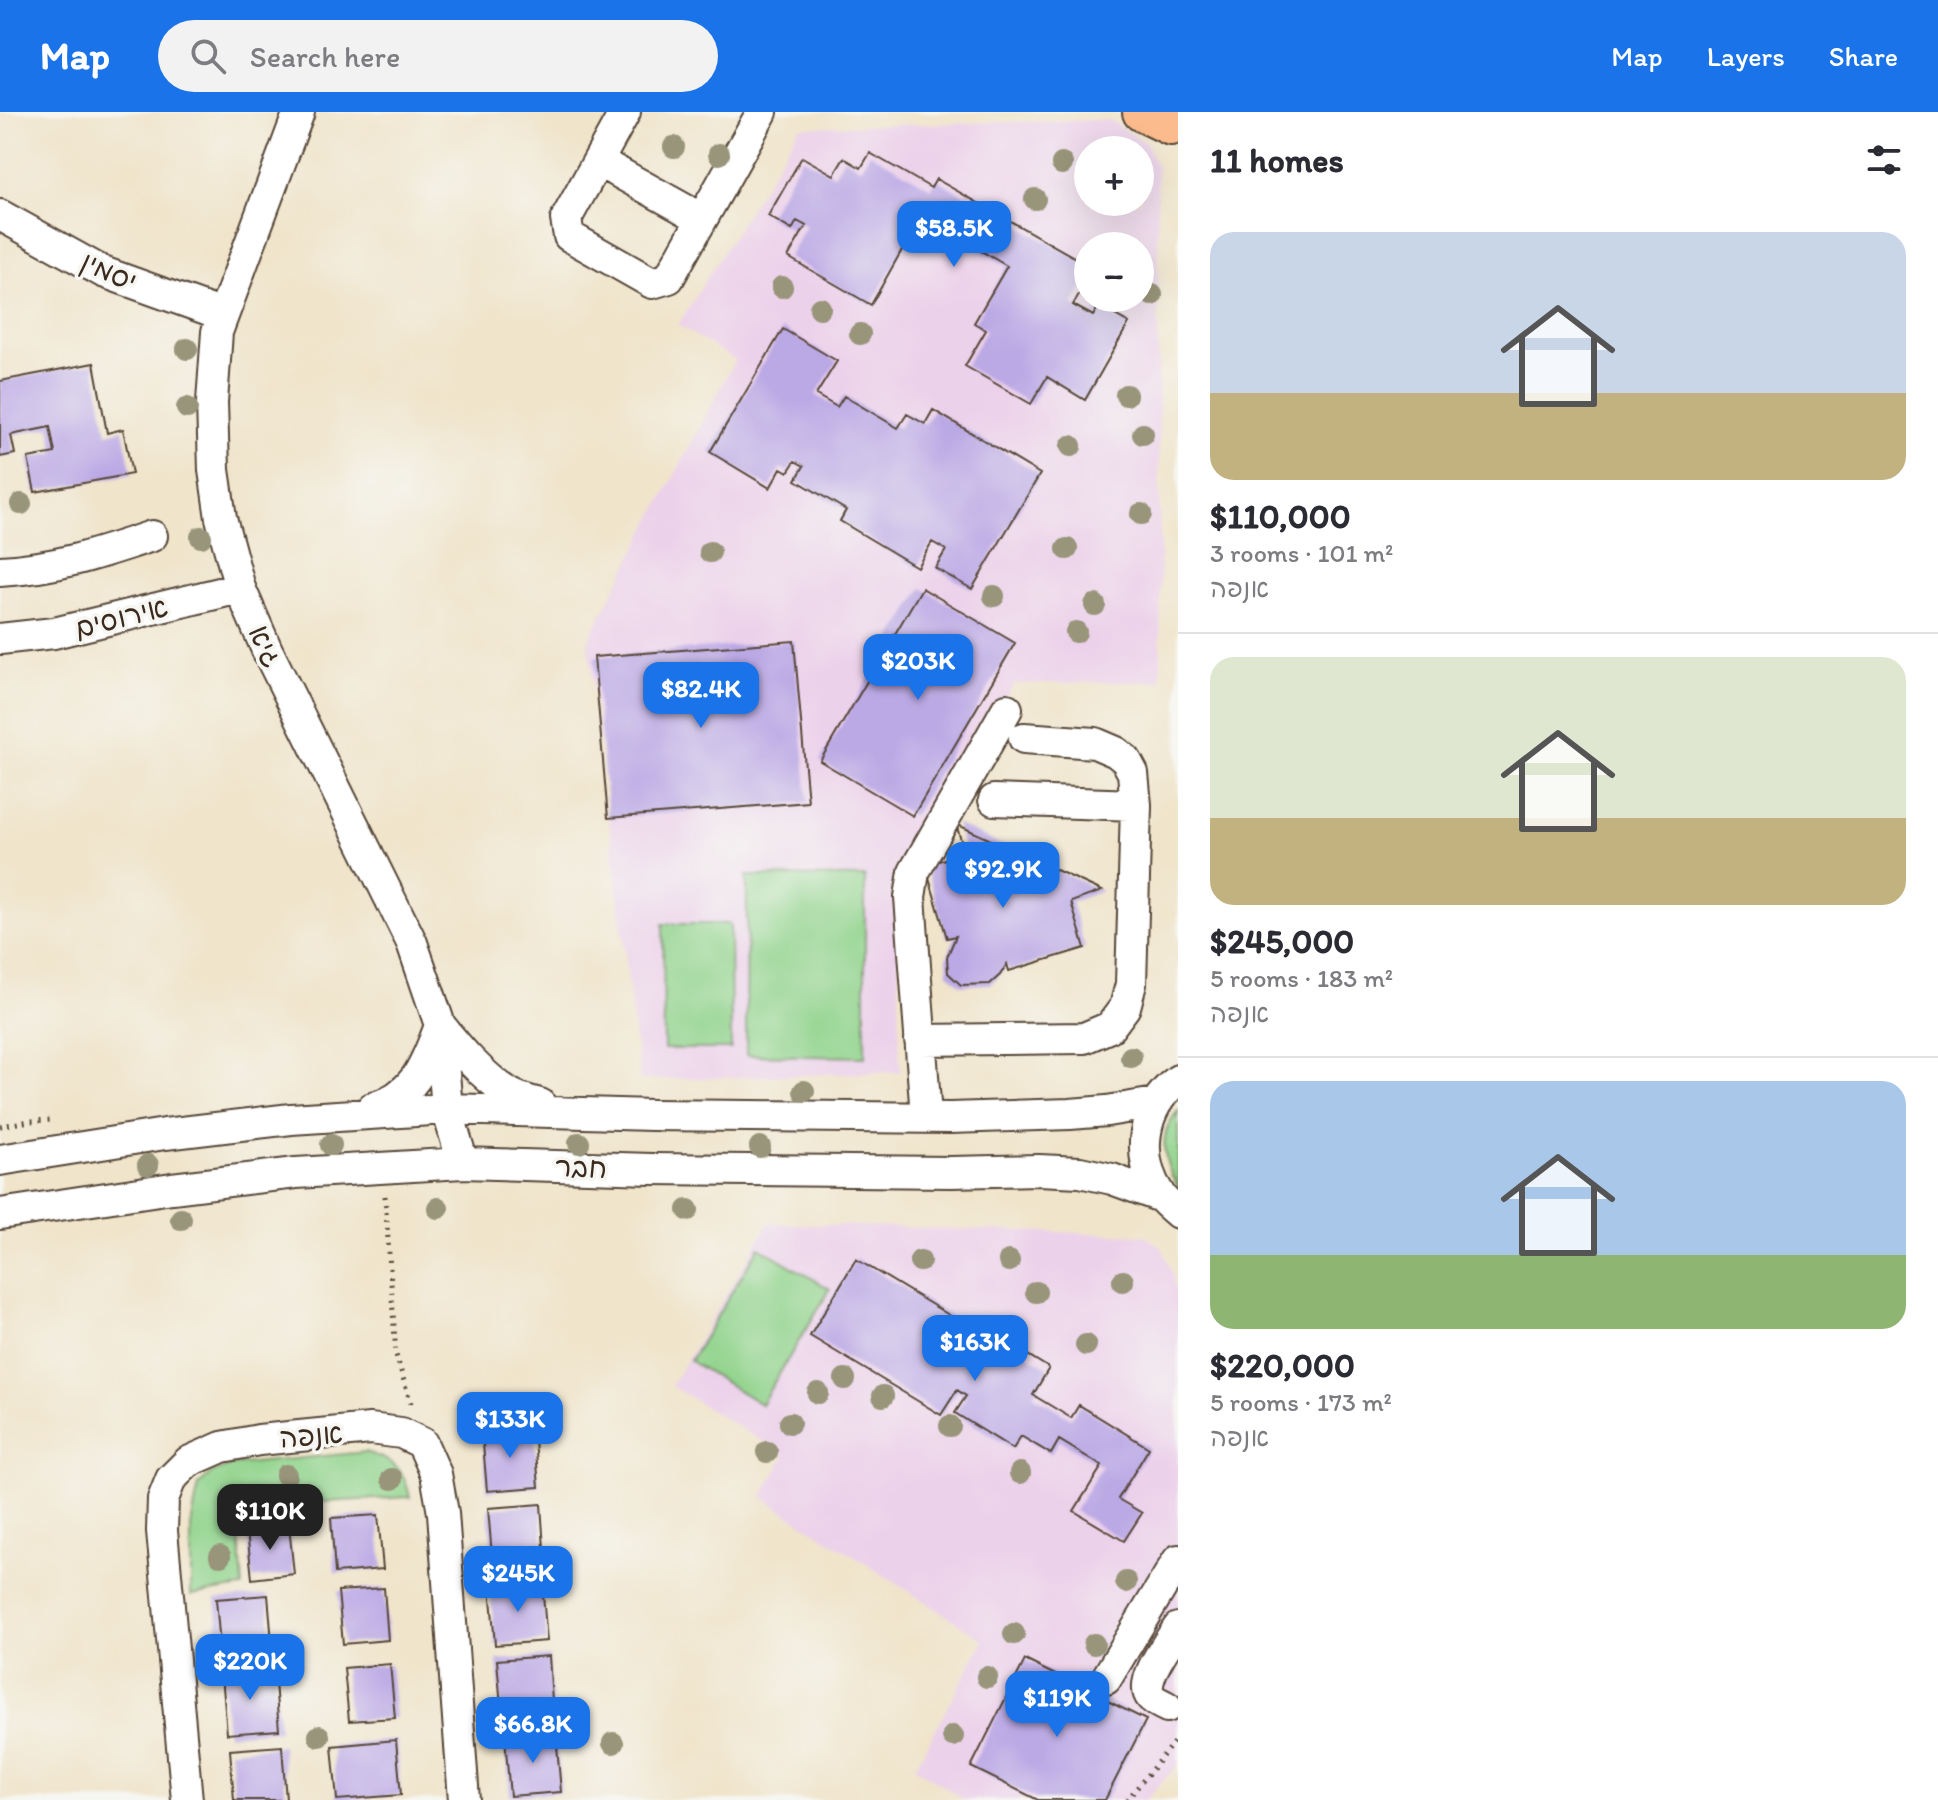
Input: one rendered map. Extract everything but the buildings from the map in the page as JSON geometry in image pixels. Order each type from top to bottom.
[{"type":"street","name":"גיא","points":[[299,112],[217,332],[212,402],[214,470],[221,518],[240,588],[267,650],[412,943],[440,1025],[447,1109],[463,1163]]},
{"type":"street","points":[[625,112],[566,219],[569,236],[652,283],[669,278],[762,112]]},
{"type":"street","points":[[598,161],[702,219]]},
{"type":"street","name":"יסמין","points":[[0,215],[103,272],[223,315]]},
{"type":"street","points":[[0,571],[32,570],[72,562],[152,536]]},
{"type":"street","name":"אירוסים","points":[[0,639],[54,633],[240,588]]},
{"type":"street","points":[[926,1117],[910,897],[914,872],[1007,709]]},
{"type":"street","points":[[920,1040],[1084,1038],[1110,1027],[1125,1007],[1131,984],[1136,805],[1133,773],[1126,760],[1116,752],[1095,743],[1024,738]]},
{"type":"street","points":[[994,800],[1136,805]]},
{"type":"street","points":[[349,1115],[388,1103],[411,1087],[427,1059],[440,1025],[472,1062],[511,1095],[565,1112]]},
{"type":"street","points":[[1170,1205],[1149,1175],[1144,1151],[1146,1126],[1172,1085]]},
{"type":"street","name":"חבר","points":[[0,1160],[165,1134],[349,1115],[447,1109],[652,1115],[1055,1115],[1107,1111],[1172,1085]]},
{"type":"street","name":"חבר","points":[[0,1214],[281,1174],[463,1163],[683,1170],[1080,1172],[1112,1179],[1170,1205]]},
{"type":"street","name":"אנפה","points":[[187,1800],[162,1531],[163,1499],[171,1479],[188,1462],[222,1447],[259,1440],[370,1429],[401,1433],[422,1443]]},
{"type":"street","points":[[422,1443],[436,1474],[443,1513],[464,1800]]},
{"type":"street","points":[[1106,1679],[1178,1560]]},
{"type":"street","points":[[1167,1707],[1151,1698],[1147,1688],[1151,1671],[1178,1628]]},
{"type":"path","points":[[383,1168],[396,1355],[422,1443]]},
{"type":"path","points":[[1127,1800],[1178,1737]]},
{"type":"shaded area","points":[[1109,120],[1135,136],[1074,136],[1074,216],[1154,216],[1154,161],[1157,168],[1161,681],[1014,684],[897,868],[900,1072],[640,1080],[588,641],[735,360],[678,325],[800,127]]},
{"type":"shaded area","points":[[769,1223],[1144,1235],[1162,1248],[1172,1272],[1178,1303],[1178,1765],[1145,1800],[965,1800],[915,1767],[984,1640],[762,1497],[785,1455],[671,1386]]},
{"type":"green space","points":[[747,876],[865,877],[865,1057],[746,1055]]},
{"type":"green space","points":[[663,924],[730,924],[731,1049],[664,1049]]},
{"type":"green space","points":[[1178,1111],[1178,1187],[1164,1149],[1167,1129]]},
{"type":"green space","points":[[759,1247],[830,1289],[761,1404],[690,1361]]},
{"type":"green space","points":[[365,1452],[391,1462],[401,1472],[410,1497],[237,1507],[243,1587],[191,1595],[191,1525],[199,1485],[212,1473],[232,1465]]}]
